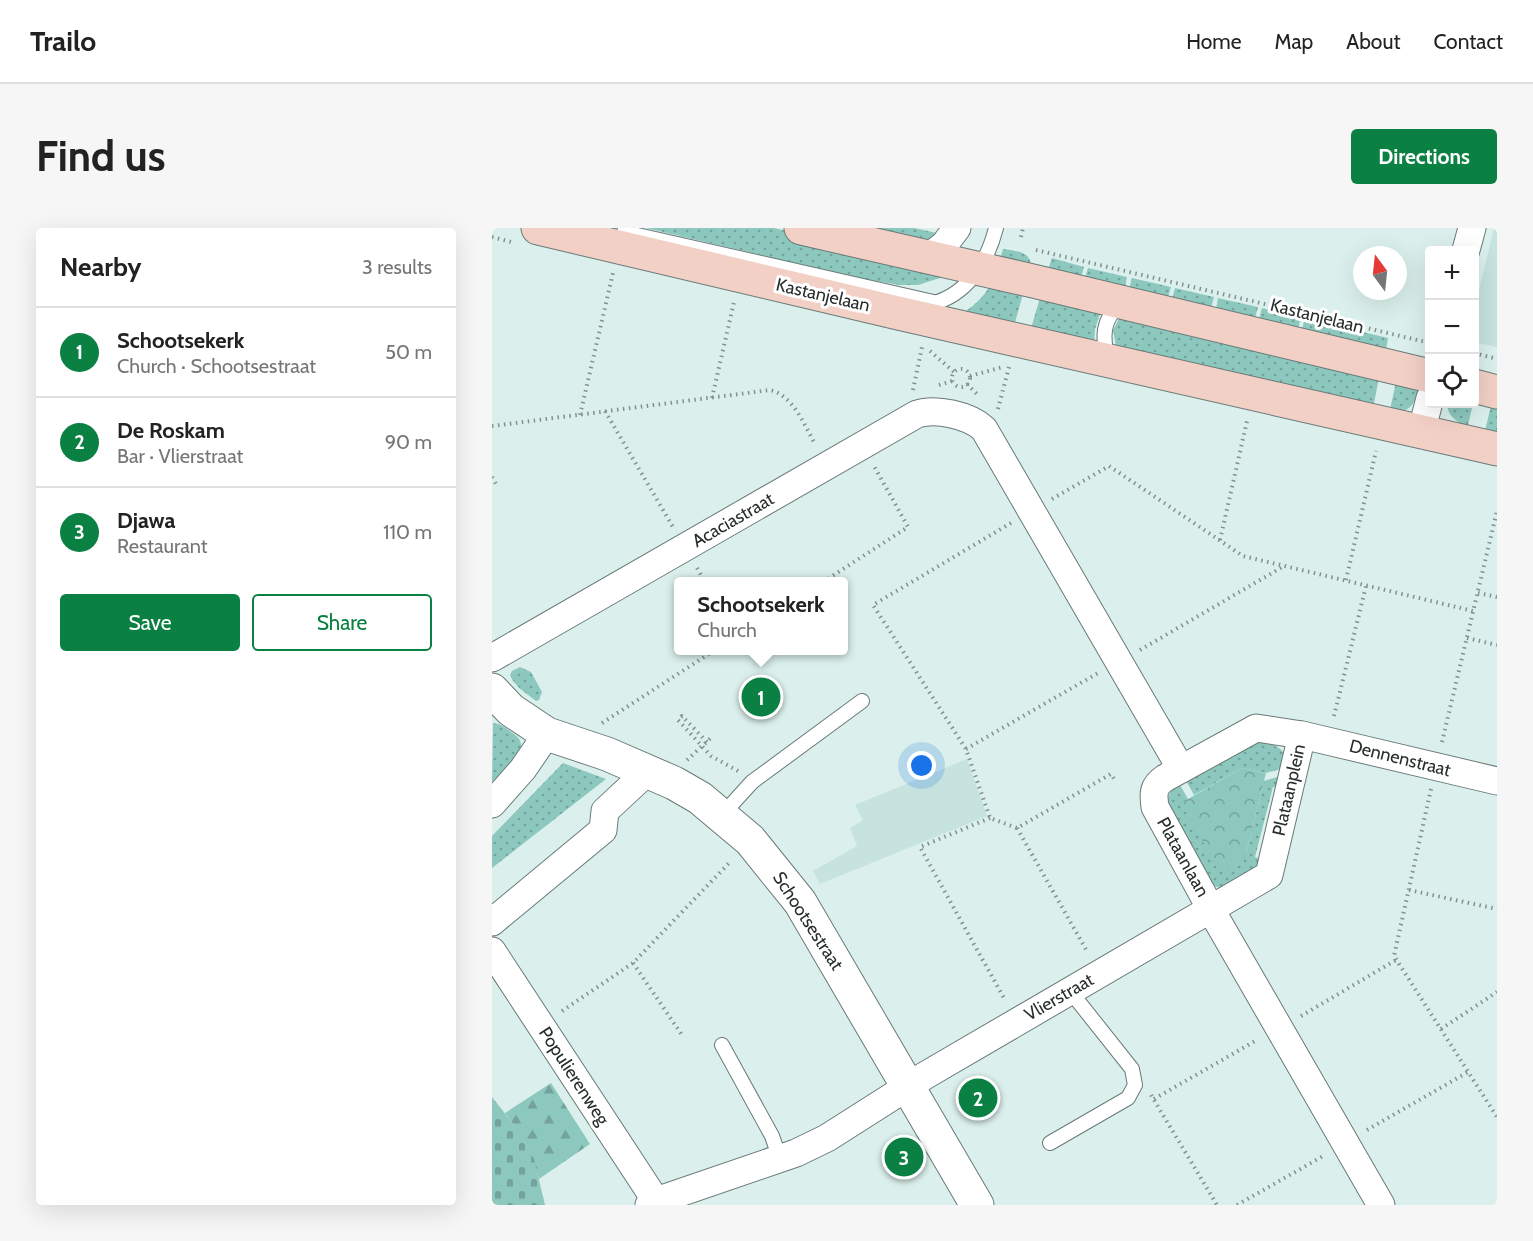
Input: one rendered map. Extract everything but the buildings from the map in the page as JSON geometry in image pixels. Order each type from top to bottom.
[{"type":"main road","name":"Kastanjelaan","points":[[537,228],[898,313],[1497,449]]},
{"type":"main road","name":"Kastanjelaan","points":[[801,228],[1425,375]]},
{"type":"main road","points":[[1479,387],[1497,392]]},
{"type":"street","points":[[927,258],[944,245],[957,228]]},
{"type":"street","points":[[1467,246],[1472,228]]},
{"type":"street","points":[[1421,432],[1427,408]]},
{"type":"street","points":[[922,412],[931,411],[973,420],[979,424],[990,439],[1180,769]]},
{"type":"street","name":"Acaciastraat","points":[[492,658],[922,412]]},
{"type":"street","name":"Schootsestraat","points":[[492,690],[511,710],[547,734],[607,754],[648,771],[700,798],[750,840],[800,902],[977,1205]]},
{"type":"street","name":"Plataanplein","points":[[1180,769],[1251,730],[1264,729],[1302,735],[1269,875],[1211,909]]},
{"type":"street","points":[[492,804],[523,770],[547,734]]},
{"type":"street","name":"Dennenstraat","points":[[1302,735],[1497,781]]},
{"type":"street","name":"Plataanlaan","points":[[1180,769],[1155,788],[1153,794],[1155,807],[1211,909],[1382,1205]]},
{"type":"street","points":[[492,922],[603,830],[604,811],[648,771]]},
{"type":"street","name":"Vlierstraat","points":[[652,1203],[796,1154],[827,1138],[908,1086],[1211,909]]},
{"type":"street","name":"Populierenweg","points":[[492,951],[652,1203]]},
{"type":"lane","name":"Kastanjelaan","points":[[609,228],[938,303]]},
{"type":"lane","points":[[898,313],[938,303],[961,291],[980,269],[996,228]]},
{"type":"lane","points":[[1108,360],[1103,337],[1104,328],[1110,314],[1123,303]]},
{"type":"lane","points":[[722,815],[752,782],[862,701]]},
{"type":"lane","points":[[1050,1143],[1128,1098],[1135,1085],[1132,1069],[1070,991]]},
{"type":"lane","points":[[722,1045],[772,1136],[780,1159]]},
{"type":"path","points":[[1021,237],[1023,228]]},
{"type":"path","name":"Kastanjelaan","points":[[1029,249],[1425,342]]},
{"type":"path","points":[[580,415],[612,276]]},
{"type":"path","points":[[712,398],[733,304]]},
{"type":"path","points":[[922,412],[912,394],[922,345],[954,372]]},
{"type":"path","points":[[1478,354],[1497,359]]},
{"type":"path","points":[[970,376],[1010,365],[997,413],[979,424]]},
{"type":"path","points":[[954,372],[962,369],[966,370],[970,376]]},
{"type":"path","points":[[954,372],[952,381],[960,387],[967,384],[970,376]]},
{"type":"path","points":[[492,426],[770,390],[782,394],[793,407],[811,437]]},
{"type":"path","points":[[604,411],[673,527]]},
{"type":"path","points":[[1220,540],[1247,420]]},
{"type":"path","points":[[1346,580],[1376,451]]},
{"type":"path","points":[[1051,500],[1109,466],[1243,556],[1473,611]]},
{"type":"path","points":[[831,577],[908,527],[878,474]]},
{"type":"path","points":[[492,477],[496,484]]},
{"type":"path","points":[[1441,749],[1497,511]]},
{"type":"path","points":[[990,818],[966,749],[873,605],[1012,522]]},
{"type":"path","points":[[695,565],[702,577]]},
{"type":"path","points":[[1138,651],[1285,566]]},
{"type":"path","points":[[1332,723],[1366,586]]},
{"type":"path","points":[[1478,593],[1497,597]]},
{"type":"path","points":[[1467,638],[1497,645]]},
{"type":"path","points":[[601,724],[709,655]]},
{"type":"path","points":[[966,749],[1090,678]]},
{"type":"path","points":[[707,742],[682,716],[678,720],[711,756],[746,776],[752,782]]},
{"type":"path","points":[[685,765],[713,736]]},
{"type":"path","points":[[1017,828],[1111,774],[1116,782]]},
{"type":"path","points":[[1431,789],[1394,956],[1497,1118]]},
{"type":"path","points":[[1008,1005],[920,847],[990,818],[1017,828],[1090,958]]},
{"type":"path","points":[[554,1017],[633,963],[750,840]]},
{"type":"path","points":[[1409,890],[1497,909]]},
{"type":"path","points":[[1299,1017],[1396,960]]},
{"type":"path","points":[[633,963],[682,1035]]},
{"type":"path","points":[[1441,1029],[1497,992]]},
{"type":"path","points":[[1217,1205],[1153,1097],[1250,1044]]},
{"type":"path","points":[[1374,1126],[1468,1072]]},
{"type":"path","points":[[1237,1205],[1317,1159]]},
{"type":"shaded area","points":[[1494,228],[1497,228],[1497,347],[1479,343],[1479,290]]},
{"type":"shaded area","points":[[967,759],[987,816],[820,884],[813,871],[857,846],[850,828],[863,820],[855,805]]},
{"type":"green space","points":[[646,228],[774,228],[902,258],[946,276],[918,285],[899,285],[854,277]]},
{"type":"green space","points":[[876,228],[914,228],[937,233],[926,243]]},
{"type":"green space","points":[[1003,249],[1025,254],[1031,265],[998,266]]},
{"type":"green space","points":[[1052,258],[1084,267],[1081,277],[1045,278]]},
{"type":"green space","points":[[1088,268],[1127,277],[1125,287],[1085,278]]},
{"type":"green space","points":[[1132,278],[1171,287],[1168,297],[1129,289]]},
{"type":"green space","points":[[994,279],[1025,287],[1012,333],[963,313],[981,298]]},
{"type":"green space","points":[[1175,288],[1214,297],[1211,308],[1172,299]]},
{"type":"green space","points":[[1042,291],[1100,314],[1095,329],[1094,343],[1029,335]]},
{"type":"green space","points":[[1218,298],[1258,307],[1255,318],[1216,309]]},
{"type":"green space","points":[[1262,308],[1301,318],[1298,328],[1259,319]]},
{"type":"green space","points":[[1120,317],[1379,378],[1372,413],[1116,346],[1113,330]]},
{"type":"green space","points":[[1305,318],[1388,338],[1385,356],[1302,329]]},
{"type":"green space","points":[[1396,382],[1419,387],[1410,407],[1401,412],[1389,414]]},
{"type":"green space","points":[[1493,397],[1497,398],[1497,440],[1484,435]]},
{"type":"green space","points":[[1448,408],[1472,408],[1468,425],[1464,426],[1449,412]]},
{"type":"green space","points":[[520,667],[531,672],[542,692],[539,700],[536,701],[524,692],[512,679],[510,675],[512,671]]},
{"type":"green space","points":[[493,723],[501,725],[514,734],[520,740],[521,746],[515,759],[492,782]]},
{"type":"green space","points":[[1259,741],[1280,748],[1285,755],[1288,767],[1266,773],[1242,768],[1194,795],[1185,779]]},
{"type":"green space","points":[[563,763],[606,779],[492,868],[492,836]]},
{"type":"green space","points":[[1242,768],[1266,773],[1245,858],[1220,872],[1181,803]]},
{"type":"green space","points":[[1287,774],[1283,789],[1273,787],[1255,857],[1265,860],[1264,864],[1224,889],[1214,886],[1169,811],[1170,792],[1179,783],[1188,799],[1182,803],[1245,858],[1264,781]]},
{"type":"green space","points":[[551,1083],[590,1144],[539,1179],[526,1144],[505,1113]]},
{"type":"green space","points":[[492,1097],[518,1130],[534,1159],[545,1205],[492,1205]]},
{"type":"place","name":"Schootsekerk","points":[[761,697]]},
{"type":"place","name":"De Roskam","points":[[978,1098]]},
{"type":"place","name":"Djawa","points":[[904,1157]]}]
